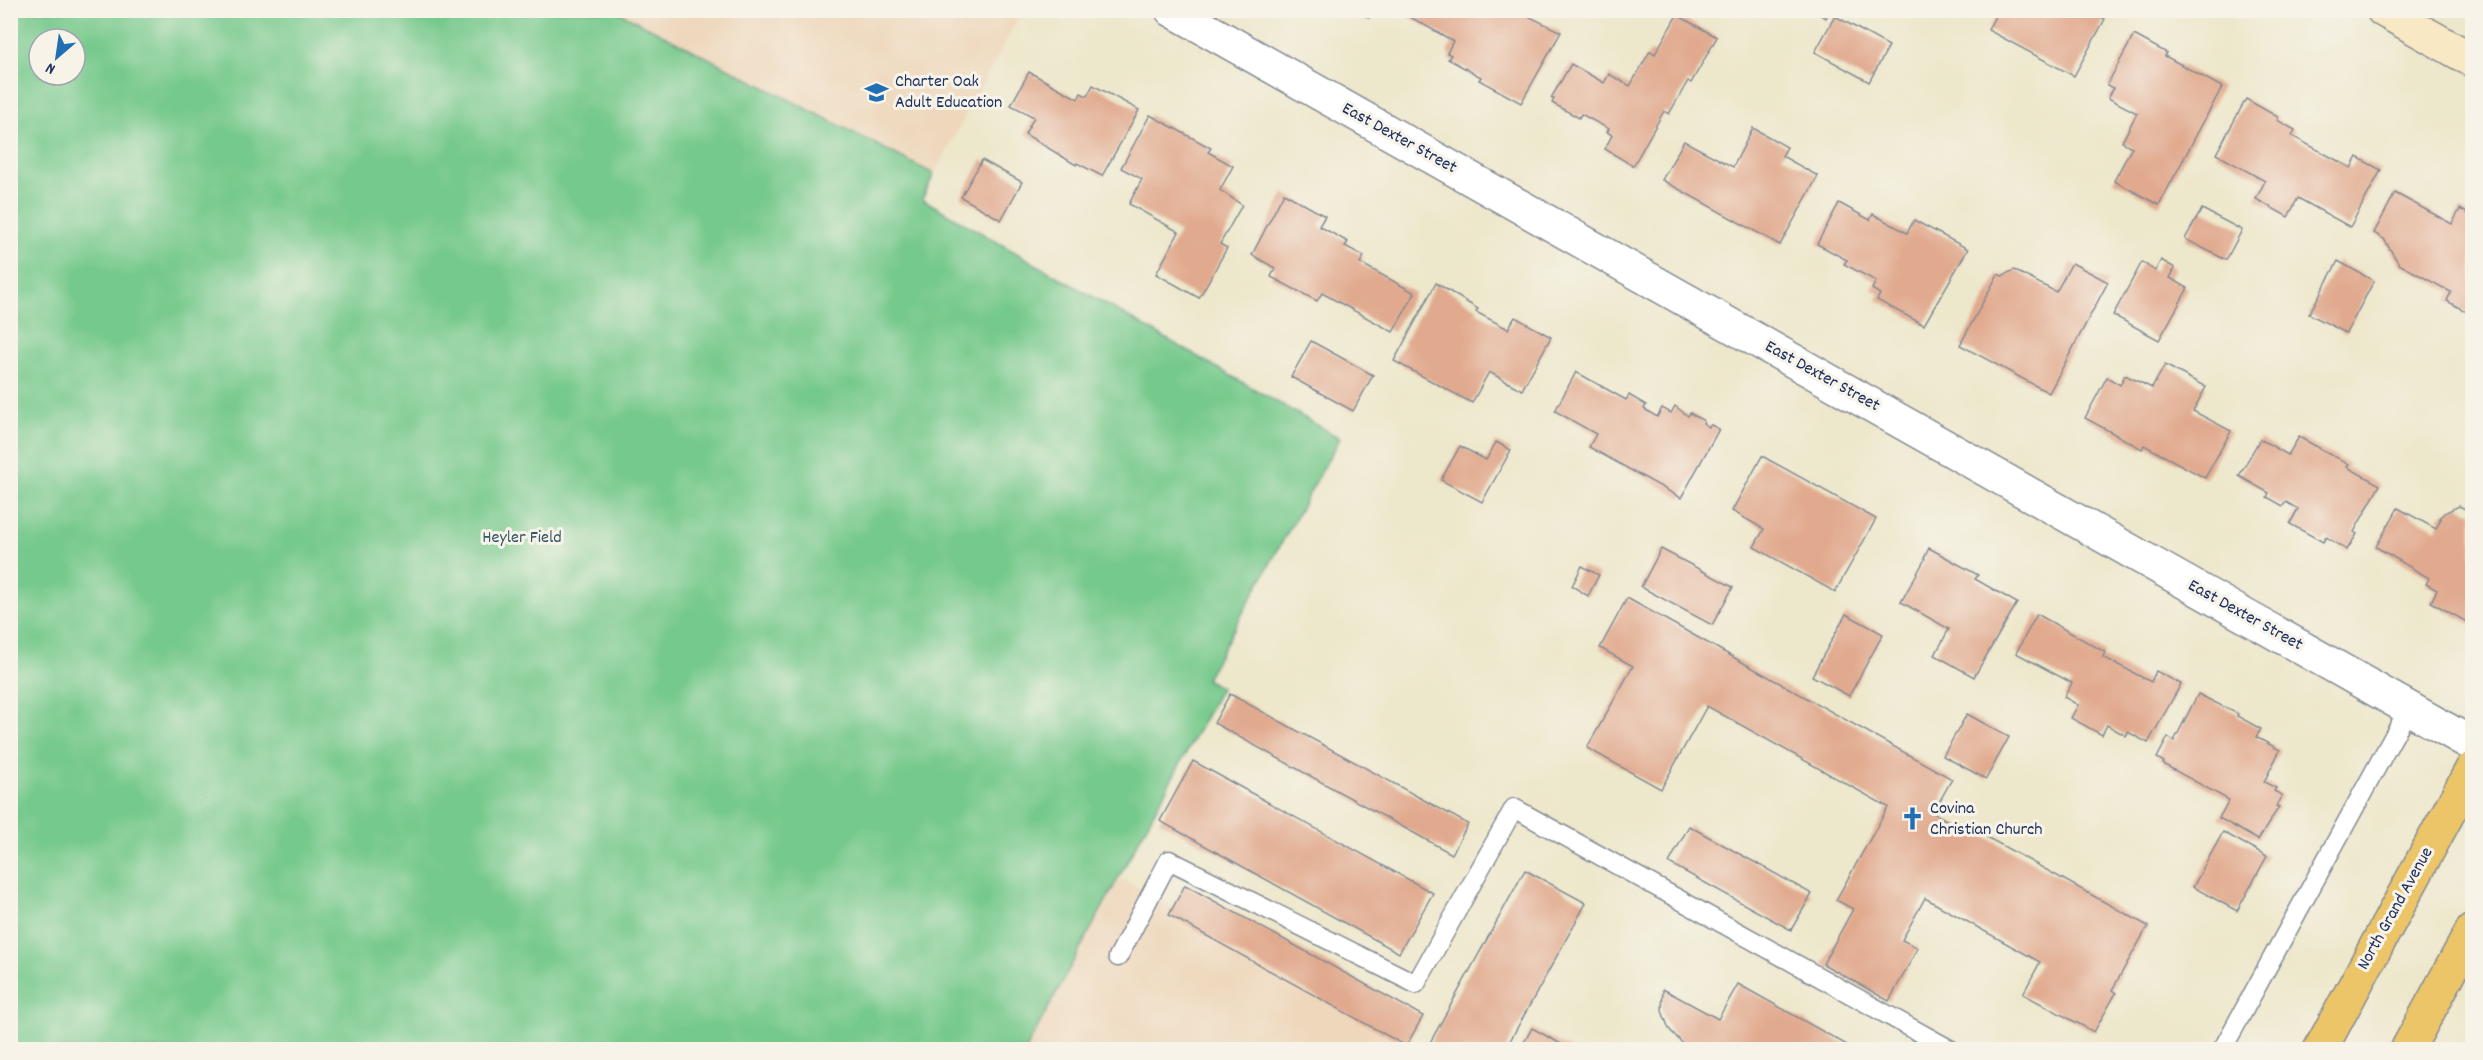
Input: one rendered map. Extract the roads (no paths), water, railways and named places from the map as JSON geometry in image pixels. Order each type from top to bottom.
[{"type":"main road","name":"North Grand Avenue","points":[[2320,1050],[2472,770]]},
{"type":"main road","points":[[2407,1050],[2472,931]]},
{"type":"street","name":"East Dexter Street","points":[[1172,10],[2472,744]]},
{"type":"street","points":[[2384,10],[2472,60]]},
{"type":"lane","points":[[2222,1050],[2409,708]]},
{"type":"lane","points":[[1118,957],[1169,860],[1416,984],[1514,808],[1952,1050]]},
{"type":"place","name":"Charter Oak Adult Education","points":[[877,92]]},
{"type":"place","name":"Covina Christian Church","points":[[1912,819]]},
{"type":"park label","name":"Heyler Field","points":[[522,538]]}]
